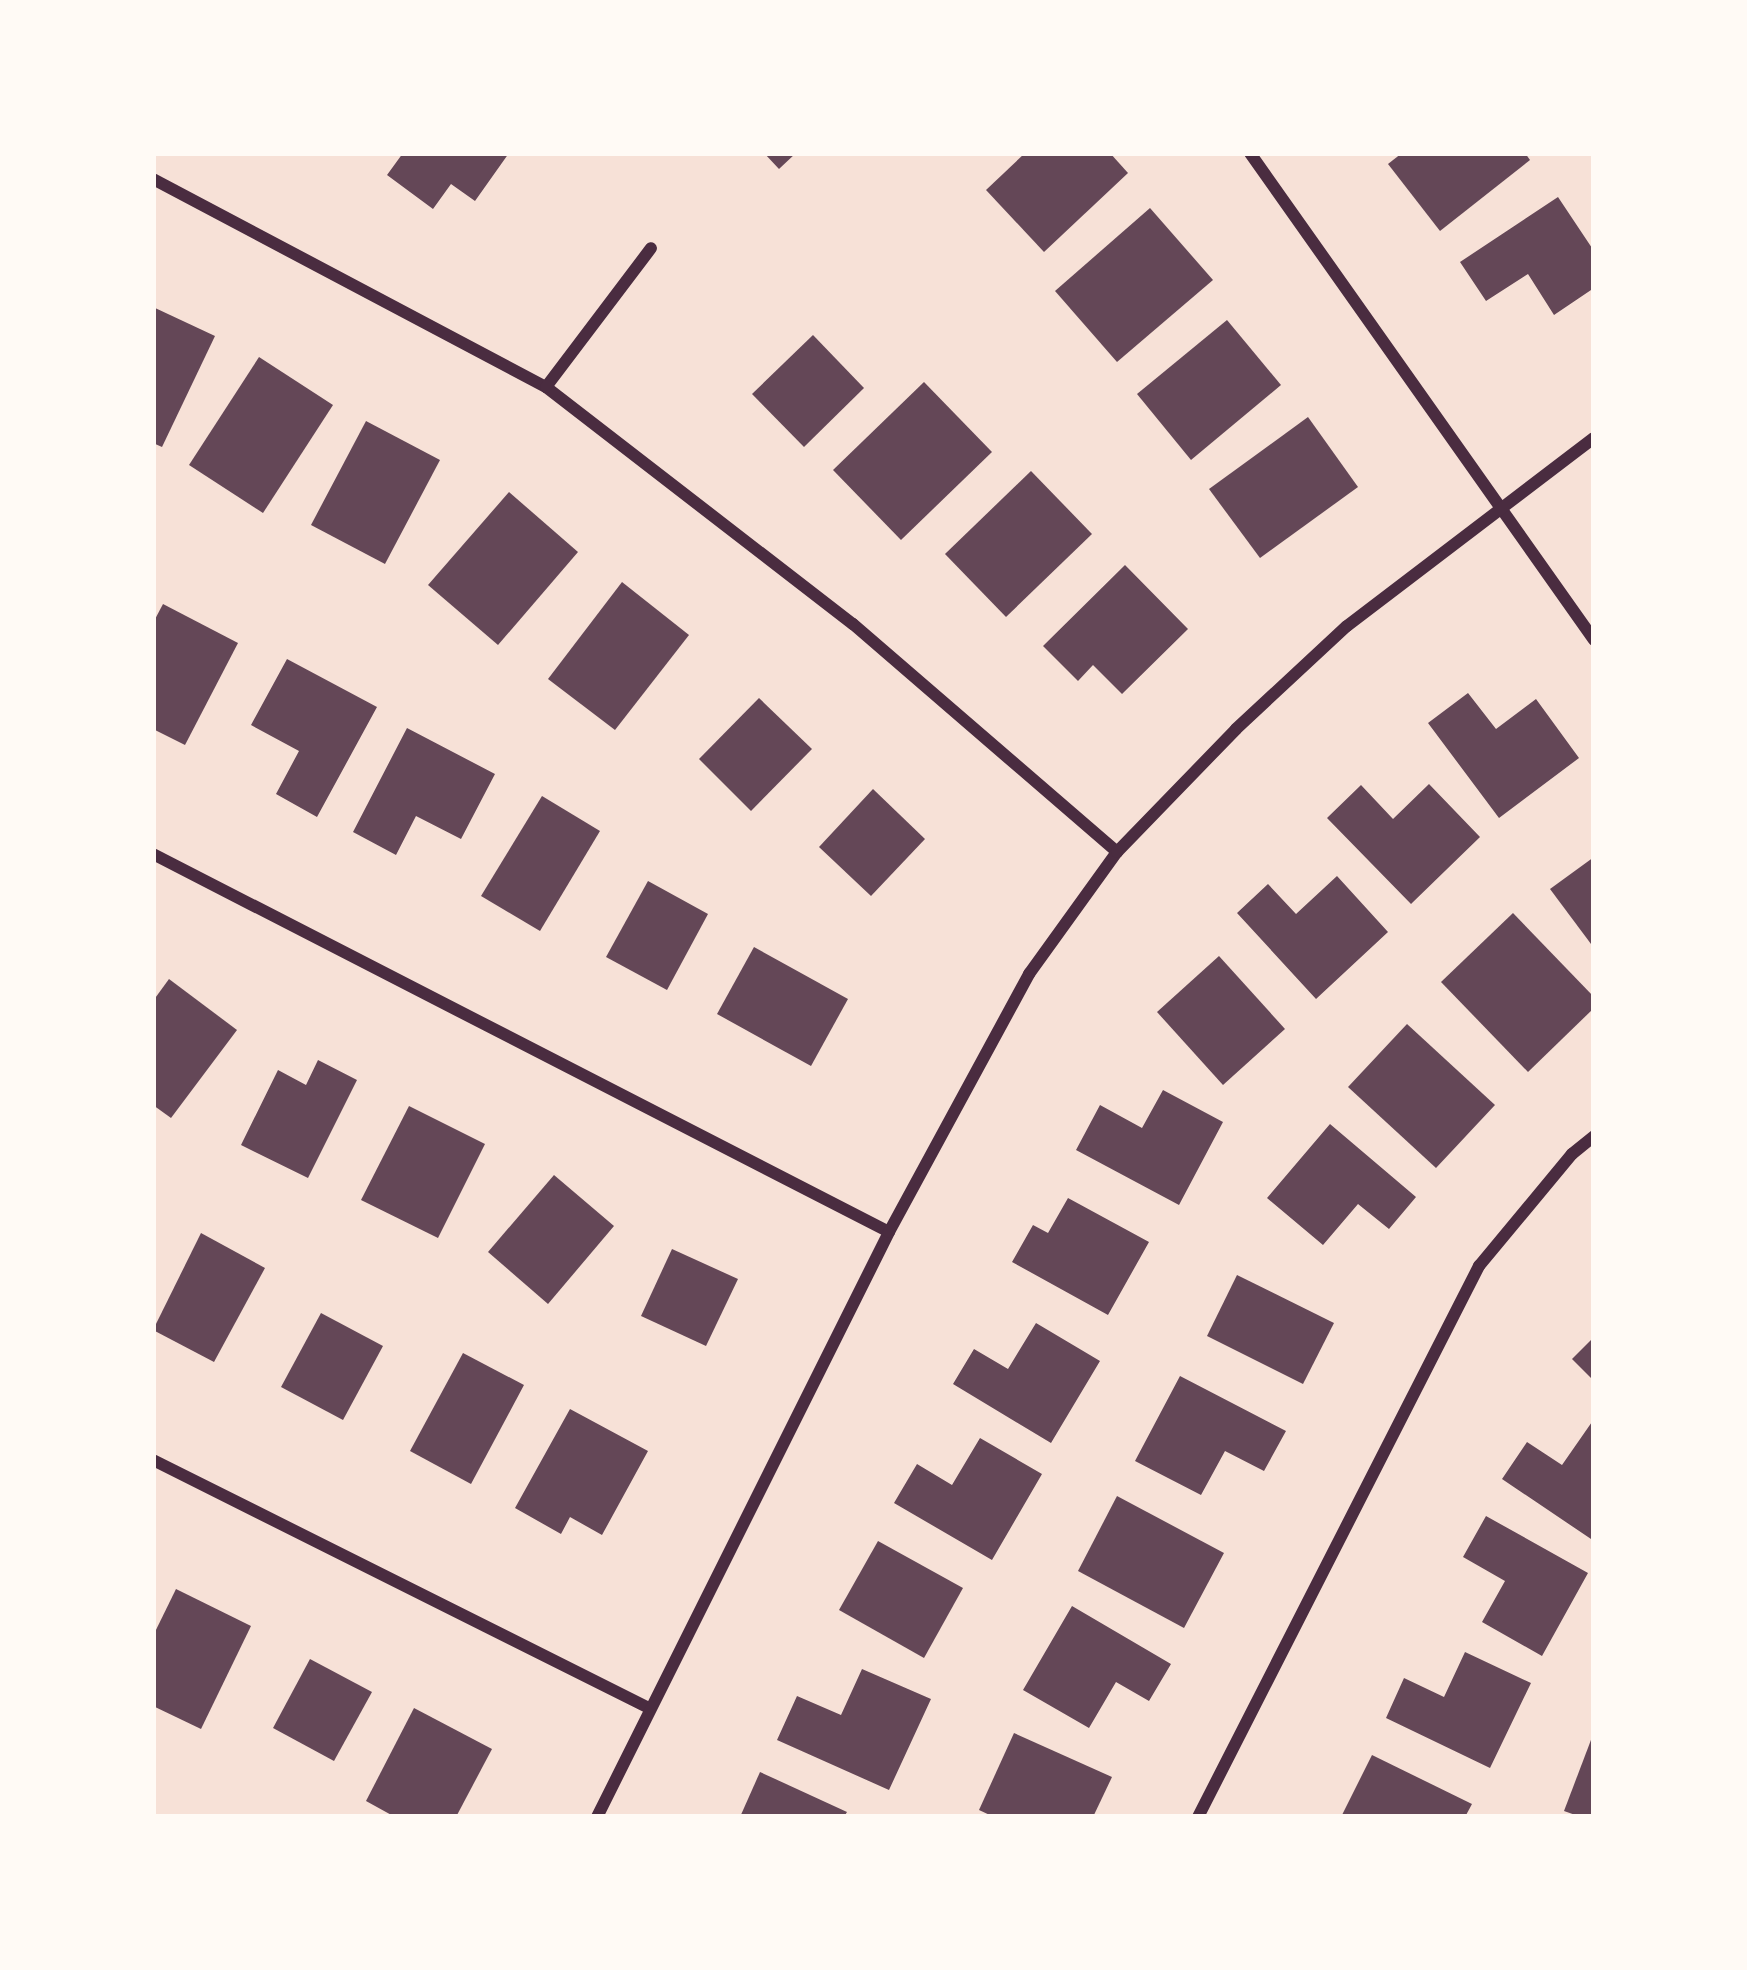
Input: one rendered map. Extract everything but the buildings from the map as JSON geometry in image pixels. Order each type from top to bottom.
[{"type":"street","points":[[1250,153],[1497,510],[1594,640]]},
{"type":"street","points":[[153,179],[546,387],[853,625],[1117,852]]},
{"type":"street","points":[[546,387],[651,248]]},
{"type":"street","points":[[597,1817],[889,1232],[1029,974],[1117,852],[1236,729],[1347,626],[1594,438]]},
{"type":"street","points":[[153,854],[889,1232]]},
{"type":"street","points":[[1198,1817],[1479,1266],[1572,1154],[1594,1136]]},
{"type":"street","points":[[153,1460],[650,1708]]}]
